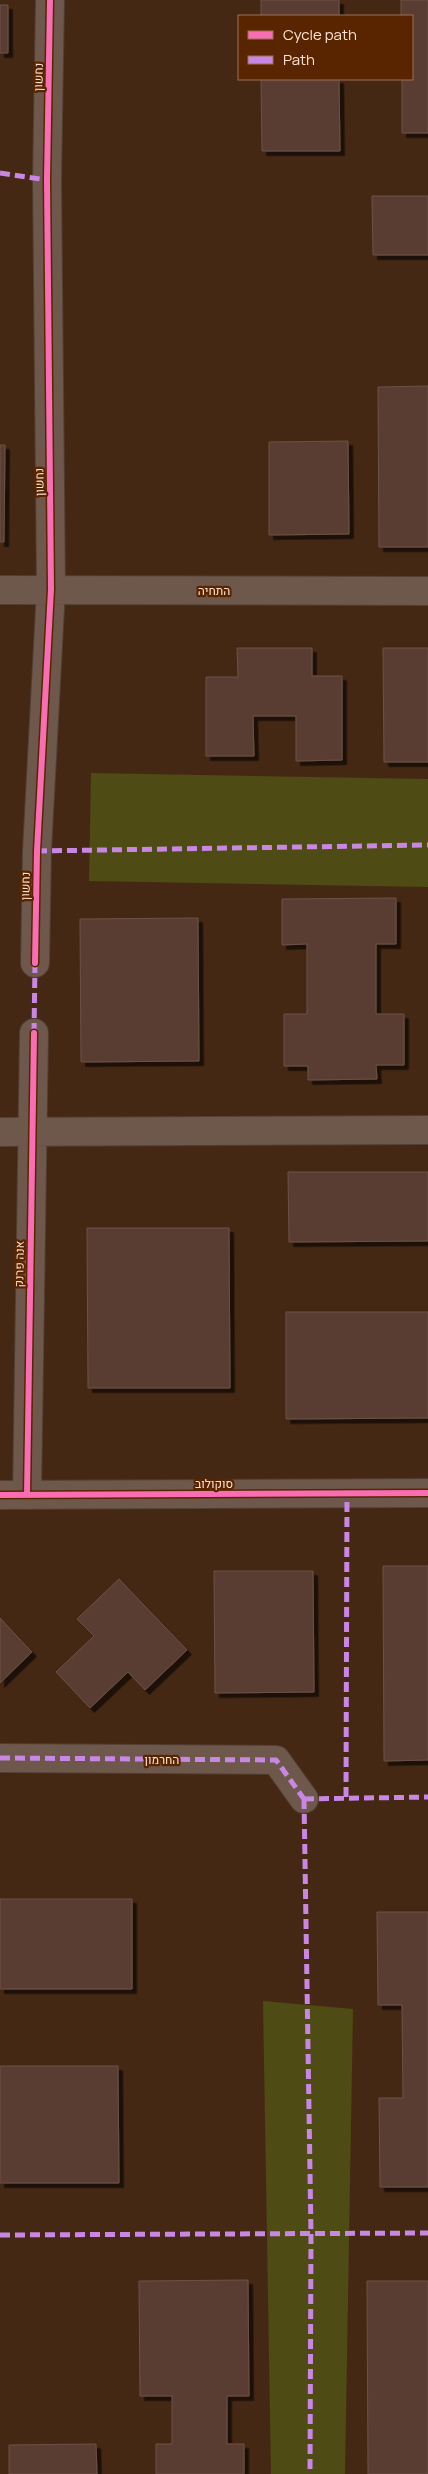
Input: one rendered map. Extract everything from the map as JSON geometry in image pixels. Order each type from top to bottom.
[{"type":"street","name":"נחשון","points":[[35,963],[37,851],[51,589],[47,180],[50,0]]},
{"type":"street","name":"התחיה","points":[[0,590],[428,591]]},
{"type":"street","name":"אנה פרנק","points":[[13,1495],[32,1131],[34,1033]]},
{"type":"street","points":[[0,1132],[428,1130]]},
{"type":"street","name":"סוקולוב","points":[[13,1495],[428,1493]]},
{"type":"street","name":"החרמון","points":[[0,1758],[276,1760],[304,1800]]},
{"type":"shaded area","points":[[91,773],[428,779],[428,887],[89,881]]},
{"type":"shaded area","points":[[263,2001],[353,2009],[345,2474],[271,2474]]},
{"type":"building","points":[[261,0],[339,0],[339,15],[261,15]]},
{"type":"building","points":[[401,0],[428,0],[428,133],[402,133],[402,80],[413,80],[413,15],[401,15]]},
{"type":"building","points":[[0,5],[8,5],[8,53],[0,53]]},
{"type":"building","points":[[261,80],[339,80],[340,151],[262,151]]},
{"type":"building","points":[[372,196],[428,196],[428,255],[373,255]]},
{"type":"building","points":[[428,386],[428,547],[379,547],[378,387]]},
{"type":"building","points":[[348,441],[349,534],[269,535],[269,442]]},
{"type":"building","points":[[0,445],[5,445],[4,542],[0,542]]},
{"type":"building","points":[[237,648],[312,648],[312,676],[342,676],[342,760],[296,761],[296,716],[253,716],[254,756],[206,756],[206,677],[238,677]]},
{"type":"building","points":[[383,648],[428,648],[428,762],[384,762]]},
{"type":"building","points":[[396,898],[396,944],[376,944],[376,1014],[404,1014],[404,1065],[376,1065],[377,1079],[308,1080],[308,1066],[284,1066],[284,1014],[307,1014],[307,944],[282,945],[282,899]]},
{"type":"building","points":[[198,918],[199,1061],[81,1062],[80,919]]},
{"type":"building","points":[[288,1172],[428,1172],[428,1241],[289,1242]]},
{"type":"building","points":[[87,1228],[229,1228],[230,1388],[88,1388]]},
{"type":"building","points":[[286,1312],[428,1312],[428,1418],[286,1419]]},
{"type":"building","points":[[383,1566],[428,1566],[428,1760],[384,1761]]},
{"type":"building","points":[[214,1571],[313,1571],[314,1692],[215,1693]]},
{"type":"building","points":[[119,1579],[187,1650],[145,1690],[128,1672],[90,1708],[56,1672],[94,1636],[77,1619]]},
{"type":"building","points":[[0,1618],[32,1652],[0,1683]]},
{"type":"building","points":[[0,1899],[132,1899],[132,1989],[0,1989]]},
{"type":"building","points":[[377,1912],[428,1912],[428,2187],[380,2187],[379,2098],[403,2098],[402,2005],[378,2005]]},
{"type":"building","points":[[0,2066],[118,2066],[119,2183],[0,2183]]},
{"type":"building","points":[[248,2280],[249,2396],[227,2396],[227,2444],[244,2444],[244,2474],[156,2474],[156,2444],[172,2444],[172,2396],[140,2396],[139,2281]]},
{"type":"building","points":[[367,2281],[428,2281],[428,2474],[368,2474]]},
{"type":"building","points":[[96,2444],[97,2474],[9,2474],[9,2445]]},
{"type":"marked path","points":[[0,173],[47,180]]},
{"type":"marked path","points":[[37,851],[428,845]]},
{"type":"marked path","points":[[34,1033],[35,963]]},
{"type":"marked path","points":[[346,1797],[347,1494]]},
{"type":"marked path","points":[[0,1758],[276,1760],[304,1799]]},
{"type":"marked path","points":[[304,1799],[428,1797]]},
{"type":"marked path","points":[[304,1799],[311,2234],[310,2474]]},
{"type":"marked path","points":[[0,2235],[428,2233]]},
{"type":"cycle path","points":[[35,963],[37,851],[51,589],[47,180],[50,0]]},
{"type":"cycle path","points":[[27,1495],[34,1033]]},
{"type":"cycle path","points":[[0,1495],[428,1493]]}]
